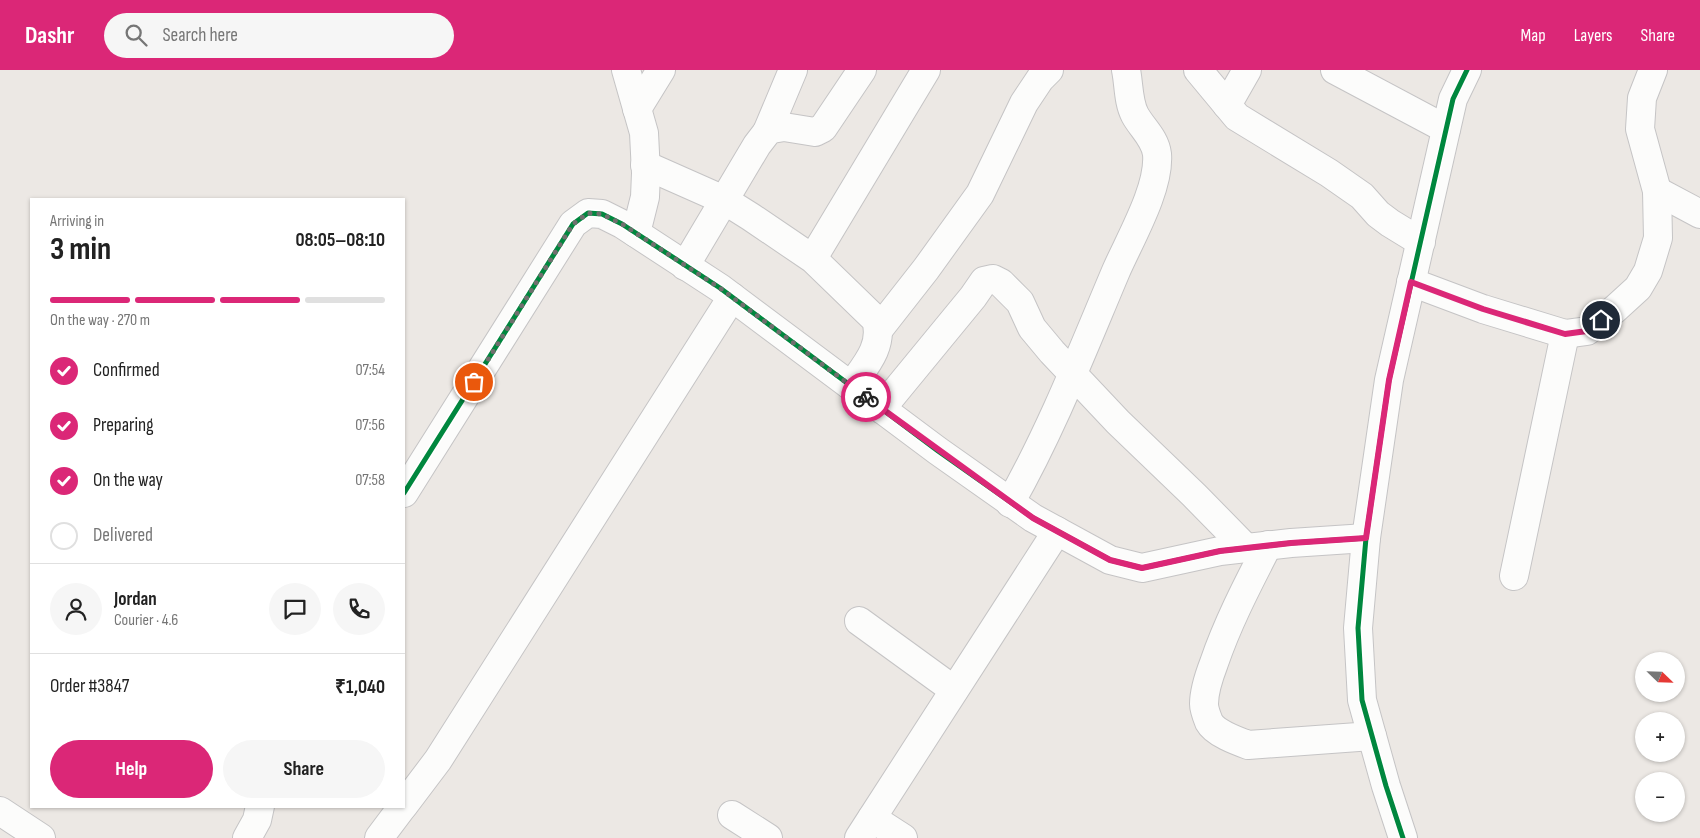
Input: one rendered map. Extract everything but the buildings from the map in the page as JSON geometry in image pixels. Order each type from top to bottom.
[{"type":"street","points":[[626,70],[644,132],[645,197],[636,233]]},
{"type":"street","points":[[637,109],[661,70]]},
{"type":"street","points":[[767,132],[793,70]]},
{"type":"street","points":[[685,266],[757,145],[767,132],[772,128],[784,127],[815,132],[823,128],[862,70]]},
{"type":"street","points":[[879,329],[926,269],[980,194],[1024,104],[1049,70]]},
{"type":"street","points":[[1010,502],[1032,463],[1130,239],[1152,194],[1157,166],[1157,153],[1150,136],[1134,113],[1126,70]]},
{"type":"street","points":[[1198,70],[1237,117],[1329,173],[1362,196],[1378,214],[1421,242]]},
{"type":"street","points":[[1227,105],[1247,70]]},
{"type":"street","points":[[1399,827],[1362,700],[1358,628],[1366,538],[1389,380],[1453,99],[1467,70]]},
{"type":"street","points":[[1411,282],[1483,309],[1565,334],[1587,331],[1638,288],[1648,271],[1658,238],[1657,191],[1640,129],[1642,98],[1653,70]]},
{"type":"street","points":[[1339,71],[1446,129]]},
{"type":"street","points":[[812,258],[921,72]]},
{"type":"street","points":[[645,165],[724,200],[812,258],[876,320],[879,329],[878,342],[874,352],[851,386]]},
{"type":"street","points":[[1657,191],[1700,214]]},
{"type":"street","points":[[405,491],[573,224],[588,213],[602,214],[636,233],[732,297],[881,409],[1033,518],[1110,560],[1142,568],[1220,551],[1366,538]]},
{"type":"street","points":[[881,409],[984,281],[993,279],[1001,283],[1020,302],[1032,328],[1072,374],[1118,422],[1194,495],[1257,547]]},
{"type":"street","points":[[405,803],[438,760],[732,297]]},
{"type":"street","points":[[1514,576],[1565,334]]},
{"type":"street","points":[[902,838],[865,828],[1056,531]]},
{"type":"street","points":[[1257,547],[1238,603],[1218,650],[1206,685],[1204,705],[1209,721],[1230,738],[1248,745],[1372,736]]},
{"type":"street","points":[[859,621],[954,690]]},
{"type":"street","points":[[247,838],[257,820],[260,808]]},
{"type":"street","points":[[379,838],[402,808]]},
{"type":"street","points":[[0,811],[41,838]]},
{"type":"street","points":[[732,815],[768,838]]},
{"type":"cycle path","points":[[1403,838],[1362,700],[1358,628],[1366,538],[1389,380],[1453,99],[1467,70]]},
{"type":"cycle path","points":[[405,491],[573,224],[588,213],[602,214],[622,224],[720,288],[938,451],[1033,518],[1110,560],[1142,568],[1220,551],[1291,543],[1366,538]]},
{"type":"way so far","points":[[474,382],[573,224],[588,213],[602,214],[622,224],[720,288],[866,397]]},
{"type":"route","points":[[866,397],[1033,518],[1110,560],[1142,568],[1220,551],[1291,543],[1366,538],[1389,380],[1411,282],[1483,309],[1565,334],[1587,331],[1601,320]]}]
